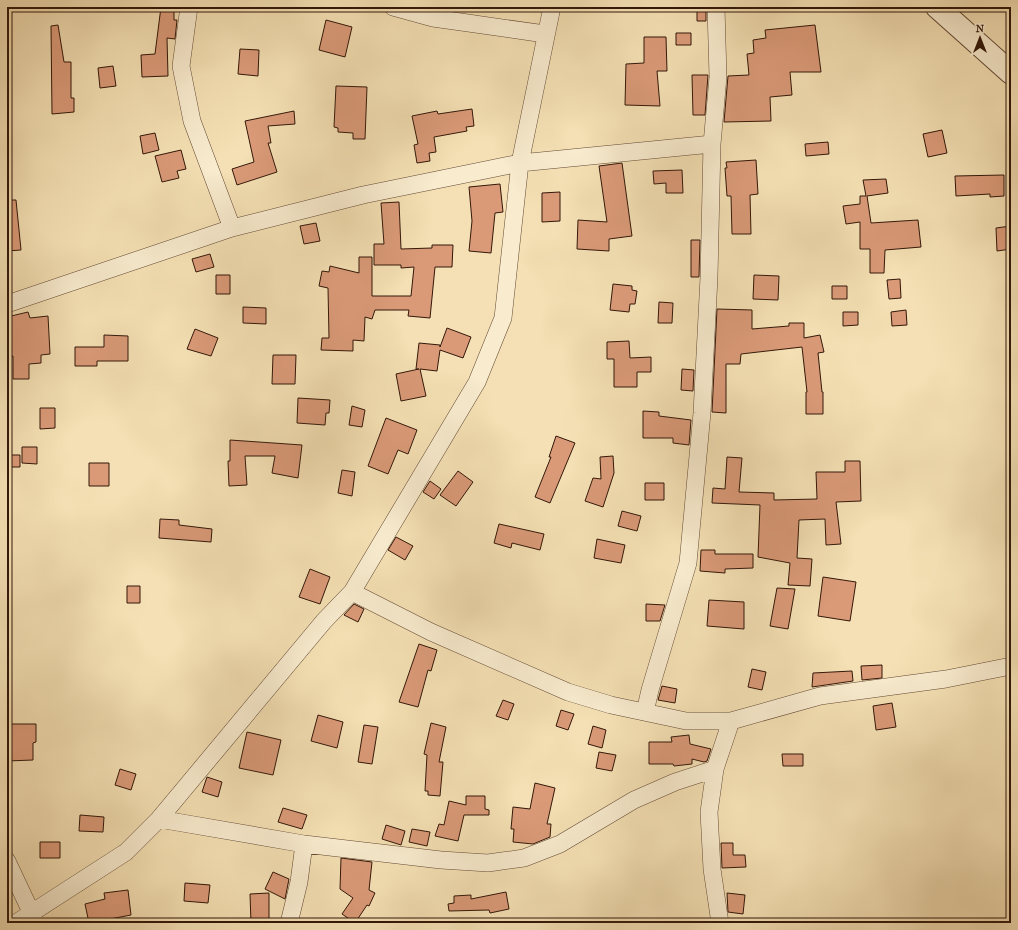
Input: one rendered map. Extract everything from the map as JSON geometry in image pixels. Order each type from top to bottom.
[{"type":"street","points":[[189,7],[186,18],[181,66],[192,121],[232,228]]},
{"type":"street","points":[[393,7],[433,18],[546,34]]},
{"type":"street","points":[[16,923],[33,918],[126,852],[159,819],[324,621],[352,592],[477,382],[503,318],[520,163],[552,7]]},
{"type":"street","points":[[645,712],[650,690],[688,563],[702,413],[709,278],[712,144],[718,77],[716,7]]},
{"type":"street","points":[[937,7],[1011,73]]},
{"type":"street","points":[[7,304],[232,228],[362,195],[520,163],[712,144]]},
{"type":"street","points":[[352,592],[431,632],[568,692],[611,706],[686,720],[731,721],[820,696],[932,681],[1011,666]]},
{"type":"street","points":[[720,923],[712,869],[709,812],[715,769],[731,721]]},
{"type":"street","points":[[159,819],[304,844],[441,860],[488,863],[524,858],[560,844],[634,800],[675,782],[715,769]]},
{"type":"street","points":[[289,923],[299,882],[304,844]]},
{"type":"street","points":[[7,861],[33,918]]},
{"type":"building","points":[[161,7],[174,7],[174,20],[177,20],[175,39],[167,38],[168,76],[142,77],[141,55],[155,54]]},
{"type":"building","points":[[697,7],[706,7],[706,21],[697,21]]},
{"type":"building","points":[[326,20],[352,27],[345,57],[319,50]]},
{"type":"building","points":[[58,25],[64,62],[71,62],[71,98],[74,98],[74,112],[52,114],[51,26]]},
{"type":"building","points":[[815,25],[821,72],[790,72],[792,95],[770,97],[771,121],[724,122],[728,76],[749,75],[747,54],[754,53],[753,40],[766,38],[765,30]]},
{"type":"building","points":[[676,33],[691,33],[691,45],[676,45]]},
{"type":"building","points":[[644,37],[666,37],[667,71],[657,71],[660,106],[625,105],[626,64],[644,63]]},
{"type":"building","points":[[240,49],[259,50],[258,76],[238,74]]},
{"type":"building","points":[[113,66],[116,86],[100,88],[98,68]]},
{"type":"building","points":[[692,75],[708,75],[705,115],[693,115]]},
{"type":"building","points":[[336,86],[367,87],[365,139],[353,139],[353,133],[338,132],[338,128],[334,127]]},
{"type":"building","points":[[472,109],[474,126],[466,127],[467,131],[434,137],[436,152],[429,153],[430,161],[417,163],[414,145],[418,144],[412,116],[437,111],[438,114]]},
{"type":"building","points":[[294,111],[295,124],[268,126],[271,143],[268,143],[277,172],[237,185],[232,169],[254,162],[245,121]]},
{"type":"building","points":[[942,130],[947,153],[928,157],[923,134]]},
{"type":"building","points":[[155,133],[159,150],[143,154],[140,136]]},
{"type":"building","points":[[828,142],[829,154],[806,156],[805,144]]},
{"type":"building","points":[[181,150],[186,169],[177,171],[179,178],[162,182],[155,156]]},
{"type":"building","points":[[756,160],[758,194],[750,195],[751,234],[732,234],[731,196],[727,196],[726,162]]},
{"type":"building","points":[[622,163],[632,236],[609,239],[609,251],[577,249],[578,220],[607,222],[599,166]]},
{"type":"building","points":[[682,170],[683,193],[666,193],[666,183],[654,184],[653,171]]},
{"type":"building","points":[[1004,175],[1004,196],[990,197],[990,194],[956,196],[955,176]]},
{"type":"building","points":[[886,179],[888,193],[867,196],[871,223],[918,220],[921,247],[885,250],[884,273],[870,273],[870,249],[860,249],[860,222],[846,224],[843,206],[860,204],[860,196],[866,196],[863,180]]},
{"type":"building","points":[[500,184],[503,212],[495,213],[491,253],[469,251],[472,221],[469,187]]},
{"type":"building","points":[[560,192],[560,221],[542,222],[542,193]]},
{"type":"building","points":[[7,200],[16,200],[21,250],[7,251]]},
{"type":"building","points":[[399,202],[401,249],[432,248],[432,245],[453,245],[452,267],[435,267],[430,318],[408,316],[409,310],[375,310],[372,319],[365,317],[364,341],[353,340],[353,351],[321,350],[322,338],[329,338],[328,288],[319,286],[322,271],[329,272],[330,266],[359,273],[359,257],[372,257],[372,296],[411,296],[414,267],[401,268],[401,265],[374,265],[374,244],[384,244],[381,203]]},
{"type":"building","points":[[316,223],[320,241],[304,244],[300,226]]},
{"type":"building","points":[[1011,226],[1011,249],[997,251],[996,228]]},
{"type":"building","points":[[691,240],[700,240],[699,277],[691,277]]},
{"type":"building","points":[[210,254],[214,267],[196,272],[192,259]]},
{"type":"building","points":[[216,275],[230,275],[230,294],[216,294]]},
{"type":"building","points":[[754,275],[779,276],[778,300],[753,299]]},
{"type":"building","points":[[900,279],[901,298],[889,299],[887,280]]},
{"type":"building","points":[[613,284],[632,286],[632,290],[637,291],[635,304],[630,304],[629,312],[610,310]]},
{"type":"building","points":[[832,286],[847,286],[847,299],[832,299]]},
{"type":"building","points":[[659,302],[673,303],[672,323],[658,323]]},
{"type":"building","points":[[243,307],[266,308],[266,324],[243,323]]},
{"type":"building","points":[[717,309],[752,310],[752,329],[789,326],[789,323],[804,323],[804,338],[820,335],[824,352],[818,353],[823,392],[823,414],[806,414],[807,392],[802,347],[741,354],[740,364],[726,364],[726,413],[712,412]]},
{"type":"building","points":[[906,310],[907,325],[892,326],[891,312]]},
{"type":"building","points":[[28,312],[30,318],[48,316],[50,354],[41,355],[41,363],[29,364],[29,379],[13,379],[13,356],[10,357],[7,337],[7,317]]},
{"type":"building","points":[[843,312],[858,312],[858,325],[843,326]]},
{"type":"building","points":[[447,328],[471,337],[463,358],[440,350],[437,371],[420,369],[426,396],[401,401],[396,374],[419,369],[416,369],[419,343],[440,345],[440,347]]},
{"type":"building","points":[[195,329],[218,338],[211,356],[187,349]]},
{"type":"building","points":[[104,335],[128,336],[128,361],[97,361],[97,366],[75,366],[75,347],[104,347]]},
{"type":"building","points":[[629,341],[630,358],[651,357],[651,372],[637,372],[637,387],[614,387],[614,359],[607,359],[607,342]]},
{"type":"building","points":[[273,355],[296,355],[295,384],[272,384]]},
{"type":"building","points":[[682,369],[694,370],[693,391],[681,390]]},
{"type":"building","points":[[298,398],[330,400],[329,413],[326,413],[325,425],[297,423]]},
{"type":"building","points":[[352,406],[365,410],[362,427],[349,425]]},
{"type":"building","points":[[40,408],[55,408],[55,428],[40,429]]},
{"type":"building","points":[[643,411],[659,412],[659,416],[691,420],[689,445],[673,443],[673,438],[643,438]]},
{"type":"building","points":[[386,418],[417,430],[408,454],[398,450],[388,474],[368,466]]},
{"type":"building","points":[[556,436],[575,443],[550,503],[535,497],[551,457],[549,457]]},
{"type":"building","points":[[230,440],[302,445],[298,478],[272,473],[275,456],[245,456],[247,485],[229,486],[228,461],[230,461]]},
{"type":"building","points":[[22,447],[37,447],[37,464],[22,463]]},
{"type":"building","points":[[7,455],[20,455],[20,467],[7,467]]},
{"type":"building","points":[[613,456],[614,473],[603,507],[585,501],[593,478],[601,479],[600,457]]},
{"type":"building","points":[[727,457],[742,458],[739,492],[774,493],[774,500],[817,499],[816,472],[845,472],[845,461],[860,461],[861,501],[836,502],[841,544],[826,545],[825,519],[799,520],[797,558],[812,559],[810,586],[788,585],[790,563],[758,557],[760,505],[712,503],[713,488],[725,489]]},
{"type":"building","points":[[89,463],[109,463],[109,486],[89,486]]},
{"type":"building","points":[[342,470],[355,472],[352,496],[338,493]]},
{"type":"building","points":[[458,471],[473,482],[456,506],[440,495]]},
{"type":"building","points":[[430,481],[441,489],[434,499],[423,492]]},
{"type":"building","points":[[645,483],[664,483],[664,500],[645,500]]},
{"type":"building","points":[[622,511],[641,516],[637,531],[618,526]]},
{"type":"building","points":[[160,519],[179,520],[179,525],[212,529],[211,542],[159,538]]},
{"type":"building","points":[[499,524],[544,534],[540,550],[512,543],[511,548],[494,543]]},
{"type":"building","points":[[396,537],[413,546],[405,560],[388,550]]},
{"type":"building","points":[[597,539],[625,545],[621,563],[594,558]]},
{"type":"building","points":[[701,550],[715,550],[715,554],[753,554],[753,568],[725,569],[725,573],[700,571]]},
{"type":"building","points":[[310,569],[330,577],[320,604],[299,597]]},
{"type":"building","points":[[823,577],[856,582],[850,621],[818,616]]},
{"type":"building","points":[[127,586],[140,586],[140,603],[127,603]]},
{"type":"building","points":[[777,588],[795,589],[788,629],[770,626]]},
{"type":"building","points":[[709,600],[744,602],[744,629],[707,626]]},
{"type":"building","points":[[354,604],[364,609],[358,622],[344,615]]},
{"type":"building","points":[[646,604],[665,605],[660,621],[646,621]]},
{"type":"building","points":[[419,644],[437,650],[431,671],[428,670],[418,707],[399,702]]},
{"type":"building","points":[[882,665],[882,678],[862,680],[861,666]]},
{"type":"building","points":[[752,669],[766,672],[762,690],[748,687]]},
{"type":"building","points":[[852,671],[853,681],[812,687],[813,673]]},
{"type":"building","points":[[662,686],[677,689],[675,703],[658,700]]},
{"type":"building","points":[[503,700],[514,704],[508,720],[496,716]]},
{"type":"building","points":[[892,703],[896,727],[876,730],[873,706]]},
{"type":"building","points":[[561,710],[574,714],[568,730],[556,726]]},
{"type":"building","points":[[318,715],[343,722],[337,748],[311,741]]},
{"type":"building","points":[[431,723],[446,727],[439,762],[443,762],[440,796],[428,795],[428,791],[425,791],[427,755],[424,754]]},
{"type":"building","points":[[7,724],[36,724],[36,742],[33,743],[33,760],[7,761]]},
{"type":"building","points":[[364,725],[378,727],[372,764],[358,762]]},
{"type":"building","points":[[593,726],[606,730],[602,748],[588,744]]},
{"type":"building","points":[[247,732],[281,740],[273,775],[239,768]]},
{"type":"building","points":[[689,735],[690,744],[711,749],[707,761],[704,762],[692,759],[692,764],[674,766],[673,764],[649,764],[649,742],[672,742],[671,737]]},
{"type":"building","points":[[599,752],[616,755],[612,771],[596,768]]},
{"type":"building","points":[[782,754],[803,754],[803,766],[783,766]]},
{"type":"building","points":[[120,769],[136,774],[131,790],[115,785]]},
{"type":"building","points":[[207,777],[222,782],[218,797],[202,792]]},
{"type":"building","points":[[535,783],[555,788],[547,824],[551,824],[550,837],[533,844],[513,842],[514,829],[511,829],[513,807],[530,809]]},
{"type":"building","points":[[466,796],[485,796],[485,809],[489,810],[489,815],[464,815],[458,841],[435,836],[439,824],[444,825],[449,801],[466,805]]},
{"type":"building","points":[[283,808],[307,815],[302,829],[278,822]]},
{"type":"building","points":[[80,815],[104,817],[103,832],[79,831]]},
{"type":"building","points":[[386,825],[405,831],[401,845],[382,839]]},
{"type":"building","points":[[412,829],[430,832],[427,846],[409,842]]},
{"type":"building","points":[[40,842],[60,842],[60,858],[40,858]]},
{"type":"building","points":[[721,843],[733,843],[733,855],[745,855],[746,867],[722,868]]},
{"type":"building","points":[[341,858],[372,862],[369,890],[375,893],[369,906],[367,905],[355,923],[342,914],[353,898],[340,889]]},
{"type":"building","points":[[273,872],[289,879],[285,899],[265,889]]},
{"type":"building","points":[[185,883],[210,885],[208,903],[184,901]]},
{"type":"building","points":[[128,890],[131,915],[89,923],[85,904],[105,899],[104,893]]},
{"type":"building","points":[[506,892],[509,909],[490,913],[489,910],[449,911],[448,904],[454,903],[454,896],[471,895],[471,899]]},
{"type":"building","points":[[269,893],[269,923],[251,923],[250,894]]},
{"type":"building","points":[[727,893],[745,895],[743,914],[728,912]]}]
